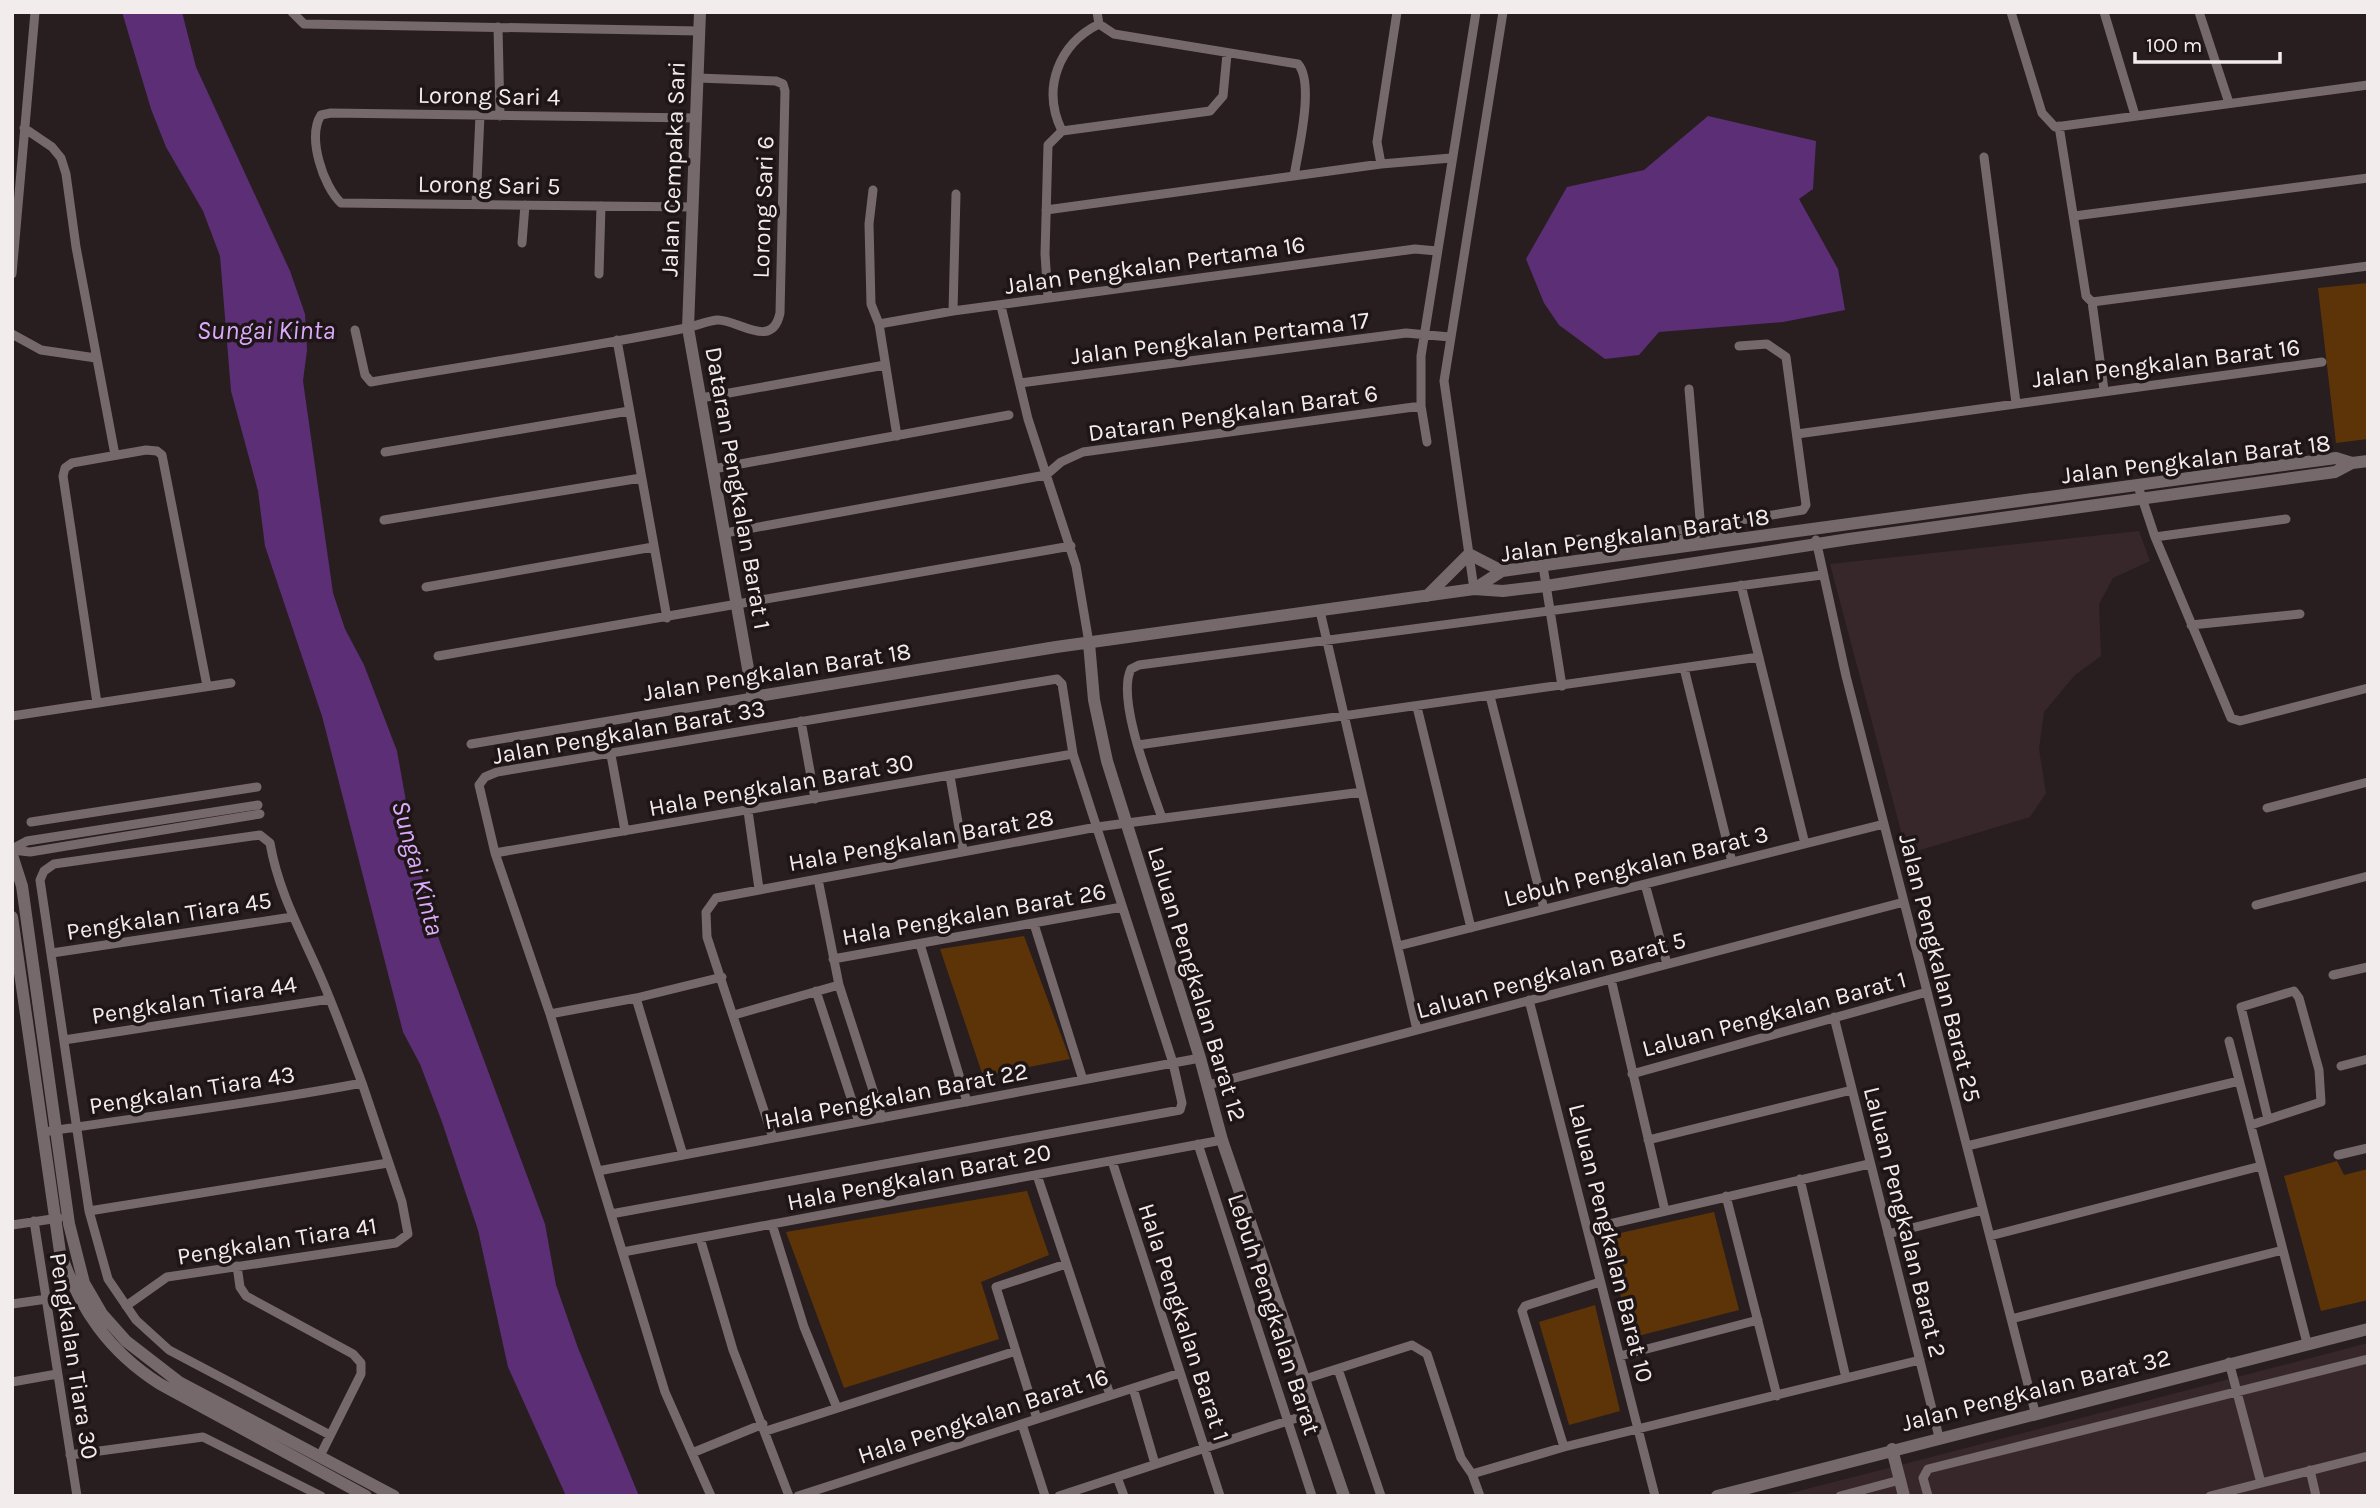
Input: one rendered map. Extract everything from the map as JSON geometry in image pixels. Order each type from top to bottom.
[{"type":"street","points":[[12,274],[35,12]]},
{"type":"street","points":[[292,12],[304,24],[699,31]]},
{"type":"street","name":"Jalan Cempaka Sari","points":[[688,328],[700,12]]},
{"type":"street","points":[[1097,12],[1099,24],[1114,34],[1298,64],[1304,70],[1306,86],[1294,176]]},
{"type":"street","points":[[1381,164],[1377,142],[1397,12]]},
{"type":"street","points":[[1427,442],[1421,406],[1421,356],[1476,12]]},
{"type":"street","points":[[1474,589],[1444,381],[1503,12]]},
{"type":"street","points":[[2011,12],[2042,113],[2057,126],[2104,390]]},
{"type":"street","points":[[2104,12],[2136,115]]},
{"type":"street","points":[[2199,12],[2229,103]]},
{"type":"street","points":[[1062,131],[1053,100],[1057,71],[1065,48],[1081,33],[1099,24]]},
{"type":"street","points":[[498,27],[500,116]]},
{"type":"street","points":[[1048,298],[1048,145],[1062,131],[1210,111],[1223,96],[1227,54]]},
{"type":"street","name":"Lorong Sari 6","points":[[688,328],[718,320],[757,331],[771,330],[778,323],[784,195],[783,84],[776,81],[698,78]]},
{"type":"street","points":[[2057,126],[2368,85]]},
{"type":"street","name":"Lorong Sari 4","points":[[318,152],[315,124],[321,115],[696,118]]},
{"type":"street","points":[[476,204],[480,116]]},
{"type":"street","points":[[24,128],[52,147],[64,166],[115,455]]},
{"type":"street","name":"Lorong Sari 5","points":[[318,152],[329,187],[341,203],[693,207]]},
{"type":"street","points":[[1983,157],[2015,403]]},
{"type":"street","points":[[1046,210],[1381,164],[1451,158]]},
{"type":"street","points":[[2074,216],[2368,177]]},
{"type":"street","points":[[873,190],[869,224],[871,304],[879,324],[897,436]]},
{"type":"street","points":[[953,311],[956,194]]},
{"type":"street","points":[[522,243],[524,205]]},
{"type":"street","points":[[599,274],[601,206]]},
{"type":"street","name":"Jalan Pengkalan Pertama 16","points":[[879,324],[953,311],[1415,248],[1437,251]]},
{"type":"street","points":[[2090,302],[2368,266]]},
{"type":"street","name":"Laluan Pengkalan Barat 12","points":[[1001,306],[1046,475],[1071,547],[1088,627],[1094,700],[1107,761],[1200,1058],[1222,1140],[1302,1380],[1344,1496]]},
{"type":"street","points":[[355,330],[365,375],[371,382],[688,328]]},
{"type":"street","name":"Dataran Pengkalan Barat 1","points":[[688,328],[753,697]]},
{"type":"street","name":"Jalan Pengkalan Pertama 17","points":[[1020,383],[1406,333],[1450,337]]},
{"type":"street","points":[[12,334],[41,350],[96,358]]},
{"type":"street","points":[[617,340],[667,618]]},
{"type":"street","points":[[1578,539],[1591,544],[1803,510],[1806,505],[1786,357],[1767,344],[1739,346]]},
{"type":"street","name":"Jalan Pengkalan Barat 16","points":[[1797,434],[2322,362]]},
{"type":"street","points":[[701,398],[886,365]]},
{"type":"street","points":[[1667,568],[1694,557],[1702,546],[1689,389]]},
{"type":"street","name":"Dataran Pengkalan Barat 6","points":[[725,533],[1046,475],[1061,462],[1083,452],[1421,406]]},
{"type":"street","points":[[385,452],[629,411]]},
{"type":"street","points":[[713,469],[1009,415]]},
{"type":"street","points":[[97,703],[63,476],[65,468],[72,463],[146,450],[157,451],[162,455],[207,687]]},
{"type":"street","name":"Jalan Pengkalan Barat 18","points":[[1474,589],[1502,571],[1815,531],[2334,472],[2352,463],[2368,461]]},
{"type":"street","points":[[384,520],[641,478]]},
{"type":"street","points":[[2140,493],[2155,537],[2231,718],[2240,721],[2368,688]]},
{"type":"street","name":"Jalan Pengkalan Barat 18","points":[[471,744],[1089,643],[1474,589],[1503,591],[1546,586],[1742,558],[2140,493]]},
{"type":"street","points":[[2155,537],[2286,519]]},
{"type":"street","points":[[1701,526],[1717,536],[1753,539]]},
{"type":"street","points":[[1653,552],[1684,542],[1701,526]]},
{"type":"street","name":"Jalan Pengkalan Barat 25","points":[[1815,531],[1822,575],[1884,824],[2035,1412]]},
{"type":"street","points":[[1702,546],[1742,558]]},
{"type":"street","points":[[426,587],[653,547]]},
{"type":"street","points":[[438,656],[1071,547]]},
{"type":"street","points":[[1469,554],[1502,571]]},
{"type":"street","points":[[1427,596],[1469,554]]},
{"type":"street","points":[[1543,566],[1562,686]]},
{"type":"street","points":[[1162,818],[1138,745],[1127,681],[1131,669],[1139,665],[1822,575]]},
{"type":"street","points":[[1741,585],[1805,844]]},
{"type":"street","points":[[1320,611],[1417,1030]]},
{"type":"street","points":[[2191,625],[2300,614]]},
{"type":"street","points":[[1138,745],[1759,657]]},
{"type":"street","points":[[1684,668],[1732,862]]},
{"type":"street","name":"Jalan Pengkalan Barat 33","points":[[711,1496],[665,1392],[550,1014],[495,853],[479,785],[485,777],[497,772],[611,755],[1052,678],[1062,684],[1073,754]]},
{"type":"street","points":[[12,716],[231,683]]},
{"type":"street","points":[[1490,696],[1544,909]]},
{"type":"street","points":[[1418,707],[1471,928]]},
{"type":"street","points":[[801,721],[815,799]]},
{"type":"street","points":[[611,1214],[1180,1110],[1182,1103],[1173,1063],[1073,754]]},
{"type":"street","name":"Hala Pengkalan Barat 30","points":[[495,853],[1073,754]]},
{"type":"street","points":[[611,755],[625,831]]},
{"type":"street","points":[[950,776],[963,852]]},
{"type":"street","points":[[2267,808],[2368,782]]},
{"type":"street","points":[[32,822],[257,787]]},
{"type":"street","name":"Hala Pengkalan Barat 28","points":[[722,977],[705,923],[711,903],[722,895],[818,880],[1097,827],[1362,792]]},
{"type":"street","points":[[149,804],[153,827]]},
{"type":"street","points":[[259,810],[153,827],[27,841],[12,851],[22,886],[55,1130],[61,1218],[60,1252],[73,1288],[110,1345],[134,1367],[366,1496]]},
{"type":"street","points":[[748,811],[759,889]]},
{"type":"street","name":"Lebuh Pengkalan Barat 3","points":[[1398,946],[1884,824]]},
{"type":"street","points":[[89,1210],[388,1163],[362,1083],[330,999],[275,873],[270,843],[260,835],[54,864],[44,871],[40,880],[89,1210],[108,1279],[136,1320],[169,1350],[330,1435]]},
{"type":"street","points":[[2256,905],[2368,876]]},
{"type":"street","points":[[818,880],[839,985],[882,1118]]},
{"type":"street","points":[[1645,884],[1667,964]]},
{"type":"street","name":"Laluan Pengkalan Barat 5","points":[[1208,1085],[1904,902]]},
{"type":"street","name":"Hala Pengkalan Barat 26","points":[[833,959],[1122,907]]},
{"type":"street","points":[[12,916],[41,1132],[61,1218],[84,1283],[102,1314],[126,1341],[179,1381],[389,1495]]},
{"type":"street","name":"Pengkalan Tiara 45","points":[[52,953],[292,917]]},
{"type":"street","points":[[1034,924],[1083,1080]]},
{"type":"street","points":[[920,944],[967,1102]]},
{"type":"street","points":[[2333,975],[2368,967]]},
{"type":"street","points":[[550,1014],[636,998],[722,977],[773,1138]]},
{"type":"street","points":[[1611,979],[1665,1211]]},
{"type":"street","points":[[734,1015],[839,985]]},
{"type":"street","points":[[816,991],[859,1122]]},
{"type":"street","points":[[2251,1125],[2318,1106],[2322,1098],[2319,1070],[2299,998],[2294,991],[2241,1007],[2268,1119]]},
{"type":"street","name":"Laluan Pengkalan Barat 1","points":[[1632,1073],[1927,992]]},
{"type":"street","points":[[636,998],[683,1155]]},
{"type":"street","name":"Pengkalan Tiara 44","points":[[64,1040],[330,999]]},
{"type":"street","name":"Laluan Pengkalan Barat 10","points":[[1529,1000],[1655,1496]]},
{"type":"street","name":"Laluan Pengkalan Barat 2","points":[[1834,1017],[1939,1437]]},
{"type":"street","points":[[2229,1041],[2308,1343]]},
{"type":"street","name":"Hala Pengkalan Barat 22","points":[[598,1171],[1200,1058]]},
{"type":"street","points":[[2341,1066],[2368,1059]]},
{"type":"street","points":[[1967,1146],[2239,1081]]},
{"type":"street","name":"Pengkalan Tiara 43","points":[[41,1132],[362,1083]]},
{"type":"street","points":[[1648,1140],[1852,1090]]},
{"type":"street","name":"Hala Pengkalan Barat 20","points":[[623,1252],[1222,1140]]},
{"type":"street","name":"Lebuh Pengkalan Barat","points":[[1198,1144],[1312,1496]]},
{"type":"street","points":[[2338,1155],[2368,1148]]},
{"type":"street","name":"Hala Pengkalan Barat 1","points":[[1112,1161],[1220,1496]]},
{"type":"street","name":"Pengkalan Tiara 41","points":[[126,1306],[167,1277],[396,1243],[404,1239],[408,1234],[402,1202],[388,1163]]},
{"type":"street","points":[[1588,1229],[1869,1164]]},
{"type":"street","points":[[1990,1236],[2261,1166]]},
{"type":"street","points":[[1037,1175],[1110,1395]]},
{"type":"street","points":[[1800,1179],[1846,1378]]},
{"type":"street","points":[[1726,1196],[1777,1396]]},
{"type":"street","points":[[1888,1234],[1983,1210]]},
{"type":"street","points":[[12,1225],[61,1218]]},
{"type":"street","name":"Pengkalan Tiara 30","points":[[34,1222],[77,1496]]},
{"type":"street","points":[[772,1224],[804,1327],[836,1408]]},
{"type":"street","points":[[700,1238],[733,1350],[789,1496]]},
{"type":"street","points":[[2011,1319],[2283,1250]]},
{"type":"street","points":[[1037,1419],[996,1287],[1066,1264]]},
{"type":"street","points":[[237,1266],[240,1287],[246,1296],[359,1358],[362,1369],[320,1457]]},
{"type":"street","points":[[1564,1447],[1522,1311],[1525,1306],[1601,1282]]},
{"type":"street","points":[[12,1304],[47,1299]]},
{"type":"street","points":[[1620,1356],[1758,1320]]},
{"type":"street","name":"Jalan Pengkalan Barat 32","points":[[1717,1496],[2229,1362],[2368,1329]]},
{"type":"street","points":[[1302,1380],[1412,1345],[1423,1349],[1427,1354],[1461,1458],[1472,1474],[1480,1496]]},
{"type":"street","points":[[692,1453],[764,1427],[836,1408],[1016,1351]]},
{"type":"street","points":[[1928,1496],[1923,1478],[1928,1469],[2368,1359]]},
{"type":"street","points":[[1472,1474],[1564,1447],[1640,1431],[1920,1360]]},
{"type":"street","points":[[2229,1362],[2261,1483]]},
{"type":"street","points":[[1338,1369],[1381,1496]]},
{"type":"street","name":"Hala Pengkalan Barat 16","points":[[798,1496],[1180,1373]]},
{"type":"street","points":[[12,1381],[57,1374]]},
{"type":"street","points":[[1133,1388],[1155,1464]]},
{"type":"street","points":[[1059,1496],[1315,1412]]},
{"type":"street","points":[[1022,1424],[1045,1496]]},
{"type":"street","points":[[70,1455],[203,1437],[321,1496]]},
{"type":"street","points":[[1892,1449],[1904,1496]]},
{"type":"street","points":[[2210,1496],[2368,1455]]},
{"type":"street","points":[[2310,1470],[2316,1496]]},
{"type":"street","points":[[1117,1477],[1124,1496]]},
{"type":"street","points":[[1840,1496],[1878,1491],[1900,1480]]},
{"type":"shaded area","points":[[2368,283],[2368,439],[2336,443],[2318,288]]},
{"type":"shaded area","points":[[2139,531],[2150,561],[2113,578],[2099,604],[2101,656],[2075,675],[2044,712],[2039,749],[2046,793],[2030,817],[1907,854],[1830,564]]},
{"type":"shaded area","points":[[1024,936],[1070,1059],[983,1076],[940,949]]},
{"type":"shaded area","points":[[2337,1161],[2344,1175],[2368,1169],[2368,1300],[2321,1311],[2284,1176]]},
{"type":"shaded area","points":[[1027,1191],[1049,1255],[981,1282],[999,1339],[844,1388],[786,1232]]},
{"type":"shaded area","points":[[1714,1212],[1739,1310],[1630,1338],[1607,1236]]},
{"type":"shaded area","points":[[1595,1305],[1620,1411],[1569,1425],[1539,1322]]},
{"type":"shaded area","points":[[2368,1343],[2368,1496],[1779,1496],[1885,1469]]},
{"type":"water","name":"Sungai Kinta","points":[[122,12],[182,12],[196,67],[290,271],[305,314],[307,350],[303,381],[333,593],[345,629],[364,665],[397,751],[415,851],[437,934],[545,1224],[556,1285],[578,1348],[639,1496],[566,1496],[508,1367],[478,1230],[442,1122],[420,1064],[403,1032],[322,716],[265,546],[258,491],[231,391],[220,256],[203,211],[166,147],[151,109]]},
{"type":"water","points":[[1708,116],[1816,141],[1813,189],[1799,199],[1838,269],[1845,310],[1783,322],[1659,332],[1639,355],[1605,359],[1559,325],[1544,303],[1526,259],[1567,187],[1644,170]]}]
